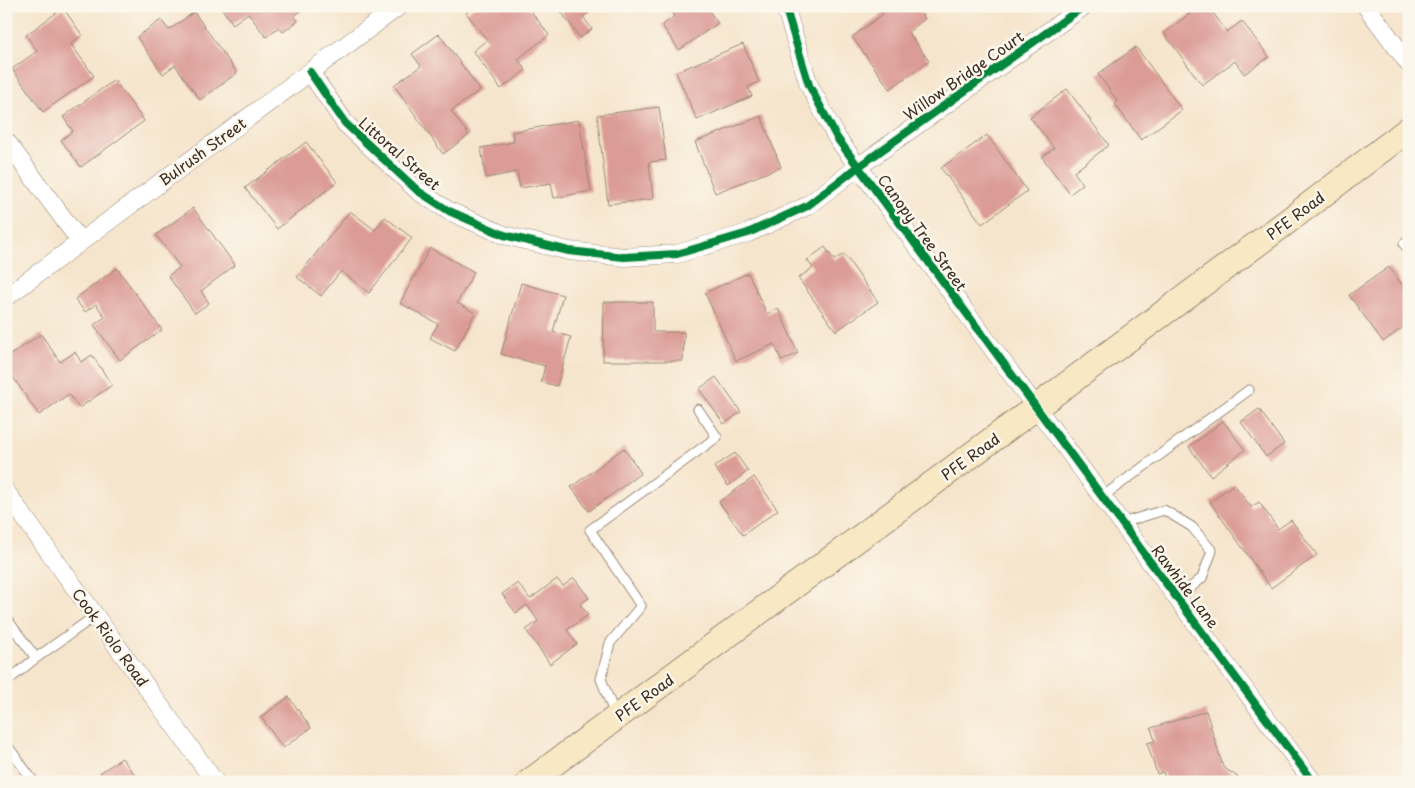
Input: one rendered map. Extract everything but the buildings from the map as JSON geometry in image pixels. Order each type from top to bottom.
[{"type":"main road","name":"PFE Road","points":[[529,782],[1036,408],[1409,129]]},
{"type":"street","name":"Bulrush Street","points":[[6,297],[400,6]]},
{"type":"street","name":"Canopy Tree Street","points":[[785,6],[809,85],[837,138],[1036,408]]},
{"type":"street","name":"Willow Bridge Court","points":[[858,167],[1084,6]]},
{"type":"street","points":[[1366,6],[1409,64]]},
{"type":"street","name":"Littoral Street","points":[[310,72],[345,123],[418,191],[449,211],[504,235],[569,251],[624,257],[676,254],[739,236],[806,206],[858,167]]},
{"type":"street","points":[[6,141],[80,241]]},
{"type":"street","name":"Rawhide Lane","points":[[1036,408],[1313,782]]},
{"type":"street","name":"Cook Riolo Road","points":[[6,492],[215,782]]},
{"type":"lane","points":[[1409,240],[1404,244],[1409,250]]},
{"type":"lane","points":[[1102,497],[1249,390]]},
{"type":"lane","points":[[616,718],[601,679],[610,643],[641,606],[590,530],[717,437],[698,409]]},
{"type":"lane","points":[[1122,523],[1164,510],[1192,527],[1212,551],[1202,578],[1177,599]]},
{"type":"lane","points":[[6,682],[95,616]]},
{"type":"lane","points":[[6,618],[36,658]]},
{"type":"lane","points":[[6,744],[34,782]]},
{"type":"cycle path","points":[[785,6],[809,85],[837,138],[1313,782]]},
{"type":"cycle path","points":[[310,72],[345,123],[418,191],[449,211],[504,235],[569,251],[624,257],[677,254],[748,233],[807,206],[858,167],[1084,6]]}]
